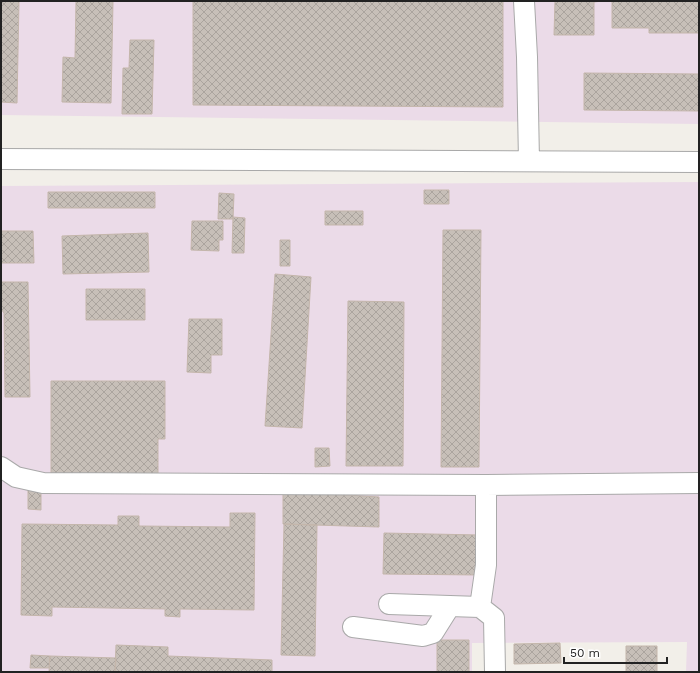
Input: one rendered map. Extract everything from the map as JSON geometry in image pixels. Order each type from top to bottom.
[{"type":"street","points":[[524,1],[527,57],[529,161]]},
{"type":"street","points":[[1,159],[699,162]]},
{"type":"street","points":[[1,467],[16,477],[43,483],[486,485],[699,483]]},
{"type":"street","points":[[480,607],[486,565],[486,485]]},
{"type":"street","points":[[389,604],[480,607],[494,618],[495,672]]},
{"type":"street","points":[[353,627],[423,636],[433,633],[450,606]]},
{"type":"shaded area","points":[[1,1],[699,1],[699,124],[1,115]]},
{"type":"shaded area","points":[[699,182],[699,672],[686,672],[687,642],[472,643],[472,672],[1,672],[1,186]]},
{"type":"building","points":[[1,1],[19,1],[17,103],[1,102]]},
{"type":"building","points":[[76,1],[113,1],[111,103],[62,102],[63,57],[75,58]]},
{"type":"building","points":[[193,1],[503,1],[503,107],[193,105]]},
{"type":"building","points":[[555,1],[602,1],[594,2],[594,35],[554,35]]},
{"type":"building","points":[[612,1],[699,1],[699,33],[649,33],[649,28],[612,28]]},
{"type":"building","points":[[130,40],[154,40],[152,114],[122,114],[123,68],[129,68]]},
{"type":"building","points":[[584,73],[699,74],[699,111],[584,110]]},
{"type":"building","points":[[424,190],[449,190],[449,204],[424,204]]},
{"type":"building","points":[[48,192],[155,192],[155,208],[48,208]]},
{"type":"building","points":[[219,193],[234,194],[233,219],[218,219]]},
{"type":"building","points":[[325,211],[363,211],[363,225],[325,225]]},
{"type":"building","points":[[233,217],[245,218],[244,253],[232,253]]},
{"type":"building","points":[[192,221],[223,221],[223,240],[219,240],[219,251],[191,250]]},
{"type":"building","points":[[443,230],[481,230],[479,467],[441,467]]},
{"type":"building","points":[[1,231],[33,231],[34,263],[1,263]]},
{"type":"building","points":[[148,233],[149,272],[63,274],[62,236]]},
{"type":"building","points":[[280,240],[290,240],[290,266],[280,266]]},
{"type":"building","points":[[275,274],[311,277],[302,428],[265,426]]},
{"type":"building","points":[[1,282],[28,282],[30,397],[5,397],[4,313],[1,309]]},
{"type":"building","points":[[86,289],[145,289],[145,320],[86,320]]},
{"type":"building","points":[[348,301],[404,302],[403,466],[346,466]]},
{"type":"building","points":[[189,319],[222,319],[222,355],[211,355],[211,373],[187,372]]},
{"type":"building","points":[[51,381],[165,381],[165,439],[158,439],[158,476],[51,476]]},
{"type":"building","points":[[315,448],[329,448],[330,466],[315,467]]},
{"type":"building","points":[[28,490],[41,491],[41,510],[28,509]]},
{"type":"building","points":[[283,491],[379,497],[379,527],[283,524]]},
{"type":"building","points":[[230,513],[255,513],[254,610],[180,609],[180,617],[165,616],[165,609],[52,607],[52,616],[21,615],[22,524],[118,525],[118,516],[139,516],[139,526],[230,527]]},
{"type":"building","points":[[284,524],[317,525],[315,656],[281,655]]},
{"type":"building","points":[[384,533],[479,535],[479,575],[383,574]]},
{"type":"building","points":[[437,640],[469,640],[469,672],[437,672]]},
{"type":"building","points":[[560,643],[561,663],[514,664],[514,644]]},
{"type":"building","points":[[116,645],[168,647],[168,656],[272,660],[272,672],[115,672]]},
{"type":"building","points":[[626,646],[657,646],[657,672],[626,672]]},
{"type":"building","points":[[31,655],[50,656],[49,668],[30,668]]},
{"type":"building","points":[[50,656],[116,658],[115,672],[49,672]]}]
